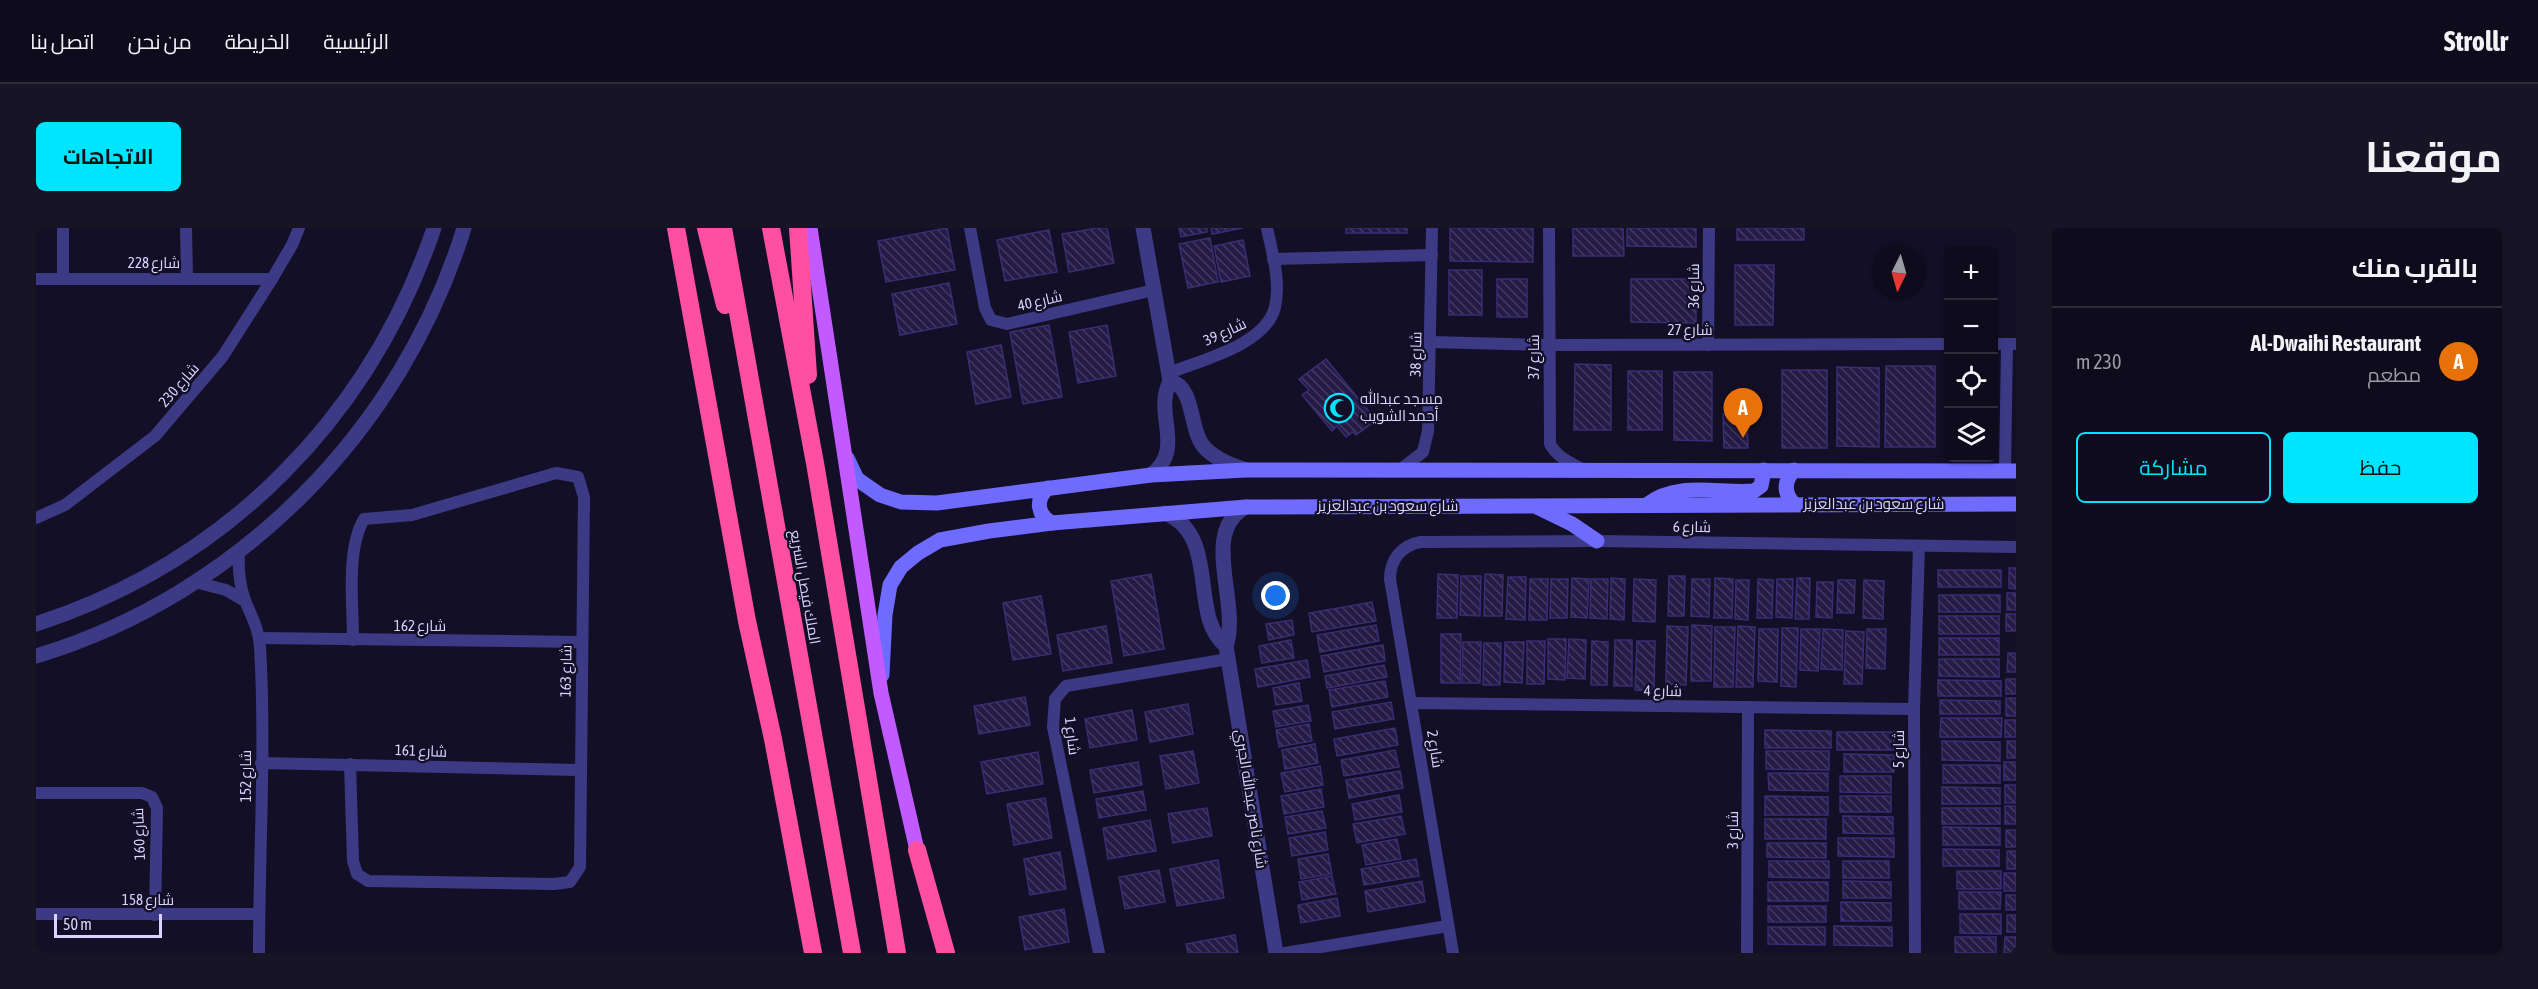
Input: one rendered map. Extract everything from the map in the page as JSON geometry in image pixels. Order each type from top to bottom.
[{"type":"highway","points":[[676,228],[745,610],[777,761],[813,953]]},
{"type":"highway","points":[[706,228],[727,315],[749,375]]},
{"type":"highway","name":"الملك فيصل السريع","points":[[723,228],[852,953]]},
{"type":"highway","name":"الملك فيصل السريع","points":[[771,228],[814,463],[897,953]]},
{"type":"highway","points":[[798,228],[814,463]]},
{"type":"highway","points":[[917,850],[938,953]]},
{"type":"highway","points":[[917,850],[946,953]]},
{"type":"main road","points":[[810,228],[881,693],[917,850]]},
{"type":"main road","points":[[845,453],[857,479],[880,495],[901,502],[937,503],[1151,475],[1246,470],[2011,471]]},
{"type":"main road","points":[[1648,504],[1673,491],[1754,491],[1763,482],[1764,470]]},
{"type":"main road","points":[[1794,470],[1786,481],[1785,487],[1786,494],[1794,504]]},
{"type":"main road","points":[[1048,488],[1040,497],[1039,503],[1042,515],[1052,522]]},
{"type":"main road","name":"شارع سعود بن عبدالعزيز","points":[[881,693],[885,615],[890,585],[901,567],[918,553],[940,540],[1052,522],[1246,507],[2016,504]]},
{"type":"main road","points":[[1532,505],[1572,524],[1597,541]]},
{"type":"street","points":[[63,228],[63,278]]},
{"type":"street","points":[[186,228],[187,278]]},
{"type":"street","name":"شارع 230","points":[[36,518],[64,505],[155,436],[223,356],[272,279],[299,228]]},
{"type":"street","points":[[36,624],[101,599],[162,568],[217,531],[292,465],[334,417],[370,365],[401,310],[434,228]]},
{"type":"street","points":[[36,656],[75,644],[124,622],[195,582],[239,551],[307,491],[348,447],[391,388],[426,323],[464,228]]},
{"type":"street","name":"شارع 40","points":[[970,228],[986,308],[991,320],[1007,324],[1154,290]]},
{"type":"street","points":[[1143,228],[1169,377],[1163,404],[1168,449],[1163,464],[1151,475]]},
{"type":"street","name":"شارع 39","points":[[1169,377],[1243,343],[1260,332],[1266,325],[1275,308],[1273,259],[1268,228]]},
{"type":"street","name":"شارع 38","points":[[1401,469],[1423,452],[1427,443],[1432,228]]},
{"type":"street","name":"شارع 37","points":[[1549,228],[1550,444],[1562,459],[1582,469]]},
{"type":"street","name":"شارع 36","points":[[1708,345],[1709,228]]},
{"type":"street","points":[[1273,259],[1432,255]]},
{"type":"street","name":"شارع 228","points":[[36,279],[272,279]]},
{"type":"street","name":"شارع 27","points":[[1431,342],[1549,345],[1944,344]]},
{"type":"street","points":[[2011,344],[2011,471]]},
{"type":"street","points":[[1169,377],[1185,392],[1198,437],[1205,448],[1246,470]]},
{"type":"street","name":"شارع 163","points":[[350,764],[353,861],[357,874],[368,881],[570,882],[579,867],[584,496],[578,477],[556,473],[412,515],[364,519],[357,530],[353,549],[353,640]]},
{"type":"street","name":"شارع ناصر عبدالله الجبري","points":[[1246,507],[1231,517],[1223,533],[1230,625],[1227,653],[1276,953]]},
{"type":"street","name":"شارع ناصر عبدالله الجبري","points":[[1165,513],[1181,522],[1192,536],[1213,630],[1227,653]]},
{"type":"street","name":"شارع 6","points":[[1390,579],[1392,566],[1398,554],[1415,543],[1597,541],[2016,547]]},
{"type":"street","name":"شارع 5","points":[[1915,953],[1914,709],[1919,546]]},
{"type":"street","name":"شارع 152","points":[[239,551],[239,578],[259,638],[261,763],[259,953]]},
{"type":"street","name":"شارع 2","points":[[1390,579],[1453,953]]},
{"type":"street","points":[[195,582],[226,590],[245,601]]},
{"type":"street","name":"شارع 162","points":[[259,638],[582,642]]},
{"type":"street","name":"شارع 1","points":[[1099,953],[1053,727],[1055,699],[1066,686],[1227,653]]},
{"type":"street","name":"شارع 4","points":[[1411,703],[1914,709]]},
{"type":"street","name":"شارع 3","points":[[1747,953],[1748,707]]},
{"type":"street","name":"شارع 161","points":[[261,763],[579,770]]},
{"type":"street","name":"شارع 160","points":[[36,793],[142,793],[152,797],[157,808],[155,915]]},
{"type":"street","name":"شارع 158","points":[[36,914],[259,914]]},
{"type":"street","points":[[1285,953],[1448,926]]},
{"type":"building","points":[[947,228],[955,270],[886,282],[878,241]]},
{"type":"building","points":[[1107,228],[1114,263],[1069,272],[1062,234]]},
{"type":"building","points":[[1179,228],[1207,228],[1207,232],[1181,237]]},
{"type":"building","points":[[1211,228],[1243,228],[1212,234]]},
{"type":"building","points":[[1346,228],[1407,228],[1407,233],[1346,233]]},
{"type":"building","points":[[1450,228],[1533,228],[1533,262],[1450,261]]},
{"type":"building","points":[[1573,228],[1623,228],[1624,256],[1573,256]]},
{"type":"building","points":[[1627,228],[1696,228],[1696,247],[1627,246]]},
{"type":"building","points":[[1737,228],[1804,228],[1804,240],[1737,240]]},
{"type":"building","points":[[1049,230],[1057,272],[1005,281],[997,240]]},
{"type":"building","points":[[1210,238],[1218,282],[1188,288],[1179,244]]},
{"type":"building","points":[[1243,240],[1250,276],[1221,282],[1214,246]]},
{"type":"building","points":[[1735,265],[1774,265],[1773,325],[1735,325]]},
{"type":"building","points":[[1449,270],[1482,270],[1482,315],[1449,315]]},
{"type":"building","points":[[1497,279],[1527,279],[1527,317],[1497,317]]},
{"type":"building","points":[[1631,279],[1696,279],[1696,323],[1631,322]]},
{"type":"building","points":[[949,283],[957,324],[900,335],[892,294]]},
{"type":"building","points":[[1049,325],[1062,397],[1023,404],[1010,332]]},
{"type":"building","points":[[1107,325],[1116,376],[1078,383],[1069,332]]},
{"type":"building","points":[[1001,345],[1011,397],[976,404],[967,352]]},
{"type":"building","name":"مسجد عبدالله أحمد الشويب","points":[[1326,359],[1376,420],[1356,435],[1353,432],[1346,437],[1337,426],[1332,431],[1302,395],[1309,390],[1299,379]]},
{"type":"building","points":[[1575,364],[1611,365],[1611,430],[1574,430]]},
{"type":"building","points":[[1886,366],[1935,366],[1935,447],[1885,447]]},
{"type":"building","points":[[1837,367],[1879,368],[1879,447],[1837,446]]},
{"type":"building","points":[[1782,370],[1827,370],[1827,448],[1782,448]]},
{"type":"building","points":[[1628,371],[1662,371],[1662,430],[1628,430]]},
{"type":"building","points":[[1674,372],[1712,372],[1712,441],[1674,440]]},
{"type":"building","points":[[1747,413],[1748,448],[1724,448],[1723,414]]},
{"type":"building","points":[[2009,568],[2016,568],[2016,589],[2009,588]]},
{"type":"building","points":[[1938,570],[2001,570],[2001,587],[1938,587]]},
{"type":"building","points":[[1151,574],[1164,649],[1124,656],[1111,581]]},
{"type":"building","points":[[1438,574],[1458,575],[1457,618],[1437,618]]},
{"type":"building","points":[[1485,574],[1503,575],[1502,616],[1484,616]]},
{"type":"building","points":[[1461,576],[1481,576],[1480,616],[1460,615]]},
{"type":"building","points":[[1669,576],[1685,576],[1684,616],[1668,616]]},
{"type":"building","points":[[1508,577],[1526,577],[1525,620],[1506,619]]},
{"type":"building","points":[[1572,578],[1589,579],[1587,618],[1571,617]]},
{"type":"building","points":[[1611,578],[1625,579],[1624,620],[1610,619]]},
{"type":"building","points":[[1715,578],[1733,579],[1732,618],[1714,618]]},
{"type":"building","points":[[1797,578],[1810,578],[1809,619],[1795,619]]},
{"type":"building","points":[[1530,579],[1548,579],[1547,620],[1529,620]]},
{"type":"building","points":[[1551,579],[1568,579],[1567,618],[1550,618]]},
{"type":"building","points":[[1591,579],[1608,579],[1607,619],[1590,618]]},
{"type":"building","points":[[1634,579],[1656,580],[1655,622],[1633,621]]},
{"type":"building","points":[[1692,579],[1710,579],[1709,617],[1691,616]]},
{"type":"building","points":[[1758,579],[1773,580],[1772,618],[1757,618]]},
{"type":"building","points":[[1777,579],[1793,579],[1792,618],[1776,617]]},
{"type":"building","points":[[1736,580],[1749,580],[1748,620],[1735,619]]},
{"type":"building","points":[[1838,580],[1855,580],[1854,613],[1837,613]]},
{"type":"building","points":[[1864,580],[1884,581],[1883,619],[1863,618]]},
{"type":"building","points":[[1817,582],[1833,582],[1832,618],[1816,617]]},
{"type":"building","points":[[2007,593],[2016,593],[2016,610],[2007,610]]},
{"type":"building","points":[[1939,595],[2000,595],[2000,612],[1939,612]]},
{"type":"building","points":[[1041,596],[1051,654],[1013,660],[1003,603]]},
{"type":"building","points":[[1372,602],[1376,621],[1312,632],[1309,613]]},
{"type":"building","points":[[2006,614],[2016,614],[2016,631],[2006,631]]},
{"type":"building","points":[[1939,616],[1999,616],[1999,634],[1939,634]]},
{"type":"building","points":[[1292,620],[1294,635],[1269,640],[1266,624]]},
{"type":"building","points":[[1376,625],[1379,641],[1320,652],[1317,635]]},
{"type":"building","points":[[1692,625],[1712,626],[1711,681],[1691,681]]},
{"type":"building","points":[[1106,626],[1112,663],[1063,671],[1057,635]]},
{"type":"building","points":[[1667,626],[1688,627],[1686,685],[1666,684]]},
{"type":"building","points":[[1738,626],[1755,627],[1753,687],[1736,687]]},
{"type":"building","points":[[1715,627],[1735,627],[1733,687],[1714,687]]},
{"type":"building","points":[[1782,628],[1798,628],[1796,687],[1781,686]]},
{"type":"building","points":[[1759,629],[1778,629],[1777,682],[1758,681]]},
{"type":"building","points":[[1801,629],[1820,629],[1818,671],[1800,670]]},
{"type":"building","points":[[1823,629],[1843,630],[1842,670],[1821,669]]},
{"type":"building","points":[[1867,629],[1886,629],[1885,669],[1866,668]]},
{"type":"building","points":[[1846,631],[1864,632],[1862,684],[1844,684]]},
{"type":"building","points":[[1441,634],[1461,634],[1460,683],[1441,683]]},
{"type":"building","points":[[1939,638],[1999,638],[1999,655],[1939,655]]},
{"type":"building","points":[[1548,639],[1566,639],[1565,680],[1548,679]]},
{"type":"building","points":[[1569,639],[1586,640],[1585,679],[1567,678]]},
{"type":"building","points":[[1291,640],[1294,658],[1262,663],[1259,646]]},
{"type":"building","points":[[1615,640],[1632,640],[1632,686],[1614,686]]},
{"type":"building","points":[[1527,641],[1545,641],[1544,684],[1527,684]]},
{"type":"building","points":[[1592,641],[1608,642],[1607,685],[1591,685]]},
{"type":"building","points":[[1637,641],[1655,641],[1654,691],[1635,690]]},
{"type":"building","points":[[1463,642],[1481,642],[1480,683],[1462,683]]},
{"type":"building","points":[[1505,642],[1524,642],[1522,683],[1504,682]]},
{"type":"building","points":[[1484,643],[1501,643],[1500,685],[1483,685]]},
{"type":"building","points":[[1383,645],[1385,661],[1324,672],[1321,656]]},
{"type":"building","points":[[2008,653],[2016,653],[2016,672],[2007,672]]},
{"type":"building","points":[[1939,659],[1999,659],[1999,677],[1939,676]]},
{"type":"building","points":[[1307,660],[1310,677],[1258,687],[1255,669]]},
{"type":"building","points":[[1384,665],[1387,677],[1327,688],[1325,676]]},
{"type":"building","points":[[2006,679],[2016,679],[2016,694],[2006,694]]},
{"type":"building","points":[[1938,680],[2001,681],[2001,696],[1938,696]]},
{"type":"building","points":[[1385,681],[1388,697],[1332,707],[1329,690]]},
{"type":"building","points":[[1299,683],[1302,701],[1276,705],[1273,688]]},
{"type":"building","points":[[1025,697],[1030,725],[979,734],[974,706]]},
{"type":"building","points":[[2006,698],[2016,698],[2016,716],[2006,716]]},
{"type":"building","points":[[1940,700],[2000,701],[2000,714],[1940,714]]},
{"type":"building","points":[[1391,702],[1394,719],[1335,729],[1332,712]]},
{"type":"building","points":[[1188,704],[1193,734],[1150,742],[1145,712]]},
{"type":"building","points":[[1308,705],[1311,721],[1276,727],[1273,711]]},
{"type":"building","points":[[1132,710],[1137,740],[1090,748],[1085,719]]},
{"type":"building","points":[[1941,718],[2002,718],[2001,737],[1940,737]]},
{"type":"building","points":[[2005,720],[2016,720],[2016,737],[2005,737]]},
{"type":"building","points":[[1309,724],[1312,741],[1279,747],[1276,730]]},
{"type":"building","points":[[1395,728],[1398,745],[1337,756],[1334,739]]},
{"type":"building","points":[[1765,730],[1831,731],[1831,748],[1765,748]]},
{"type":"building","points":[[1837,732],[1894,732],[1894,750],[1837,750]]},
{"type":"building","points":[[1942,741],[2000,742],[2000,761],[1942,760]]},
{"type":"building","points":[[2007,741],[2016,741],[2016,758],[2007,758]]},
{"type":"building","points":[[1315,744],[1318,763],[1285,769],[1282,750]]},
{"type":"building","points":[[1395,750],[1399,767],[1344,776],[1341,760]]},
{"type":"building","points":[[1193,751],[1199,783],[1166,789],[1160,756]]},
{"type":"building","points":[[1766,751],[1829,751],[1829,770],[1766,769]]},
{"type":"building","points":[[1038,752],[1043,784],[987,794],[981,762]]},
{"type":"building","points":[[1844,754],[1894,755],[1894,772],[1844,772]]},
{"type":"building","points":[[1138,762],[1142,785],[1094,793],[1090,770]]},
{"type":"building","points":[[2004,762],[2016,762],[2016,780],[2004,780]]},
{"type":"building","points":[[1943,765],[2000,765],[2000,783],[1943,783]]},
{"type":"building","points":[[1320,766],[1323,785],[1285,792],[1281,773]]},
{"type":"building","points":[[1400,771],[1403,788],[1349,798],[1346,780]]},
{"type":"building","points":[[1768,773],[1828,773],[1828,791],[1769,790]]},
{"type":"building","points":[[1840,776],[1891,776],[1891,793],[1840,792]]},
{"type":"building","points":[[2005,785],[2016,785],[2016,803],[2005,803]]},
{"type":"building","points":[[1942,787],[2000,788],[2000,804],[1942,804]]},
{"type":"building","points":[[1321,789],[1324,807],[1284,814],[1281,796]]},
{"type":"building","points":[[1143,791],[1146,810],[1099,818],[1096,799]]},
{"type":"building","points":[[1399,795],[1402,812],[1355,820],[1352,804]]},
{"type":"building","points":[[1765,796],[1828,797],[1828,815],[1765,815]]},
{"type":"building","points":[[1840,796],[1891,796],[1891,812],[1840,812]]},
{"type":"building","points":[[1045,798],[1052,838],[1014,845],[1007,804]]},
{"type":"building","points":[[2005,806],[2016,806],[2016,824],[2005,824]]},
{"type":"building","points":[[1207,808],[1212,836],[1173,843],[1168,814]]},
{"type":"building","points":[[1942,808],[2000,808],[2000,824],[1942,824]]},
{"type":"building","points":[[1322,811],[1326,828],[1288,834],[1285,817]]},
{"type":"building","points":[[1401,816],[1405,834],[1357,843],[1353,824]]},
{"type":"building","points":[[1843,816],[1893,817],[1893,834],[1843,833]]},
{"type":"building","points":[[1765,819],[1826,819],[1826,839],[1765,839]]},
{"type":"building","points":[[1150,820],[1156,851],[1108,859],[1103,828]]},
{"type":"building","points":[[1943,827],[2000,828],[2000,845],[1943,845]]},
{"type":"building","points":[[2006,830],[2016,830],[2016,847],[2006,847]]},
{"type":"building","points":[[1325,832],[1328,850],[1292,856],[1289,838]]},
{"type":"building","points":[[1838,838],[1894,838],[1894,857],[1838,856]]},
{"type":"building","points":[[1397,839],[1401,859],[1366,865],[1362,845]]},
{"type":"building","points":[[1767,843],[1826,843],[1826,858],[1767,857]]},
{"type":"building","points":[[1943,849],[1999,850],[1999,866],[1943,866]]},
{"type":"building","points":[[2007,851],[2016,851],[2016,869],[2007,869]]},
{"type":"building","points":[[1060,852],[1066,889],[1030,895],[1024,859]]},
{"type":"building","points":[[1328,854],[1332,874],[1301,879],[1298,859]]},
{"type":"building","points":[[1416,859],[1419,876],[1364,885],[1361,869]]},
{"type":"building","points":[[1218,860],[1224,898],[1177,906],[1170,869]]},
{"type":"building","points":[[1769,861],[1829,861],[1829,878],[1769,877]]},
{"type":"building","points":[[1843,861],[1889,861],[1889,878],[1843,878]]},
{"type":"building","points":[[1159,870],[1165,902],[1125,909],[1119,877]]},
{"type":"building","points":[[1957,871],[2001,871],[2001,889],[1957,889]]},
{"type":"building","points":[[2004,873],[2016,873],[2016,891],[2004,891]]},
{"type":"building","points":[[1332,876],[1336,894],[1302,900],[1299,882]]},
{"type":"building","points":[[1422,881],[1425,902],[1368,912],[1365,891]]},
{"type":"building","points":[[1843,881],[1891,882],[1891,898],[1843,898]]},
{"type":"building","points":[[1768,882],[1828,882],[1828,901],[1768,901]]},
{"type":"building","points":[[1959,892],[2001,892],[2000,909],[1959,909]]},
{"type":"building","points":[[2006,895],[2016,895],[2016,910],[2006,910]]},
{"type":"building","points":[[1337,898],[1340,916],[1301,923],[1298,905]]},
{"type":"building","points":[[1841,902],[1891,903],[1891,921],[1841,921]]},
{"type":"building","points":[[1768,906],[1826,906],[1826,922],[1768,922]]},
{"type":"building","points":[[1064,909],[1069,942],[1025,950],[1019,917]]},
{"type":"building","points":[[1960,914],[2001,914],[2001,934],[1960,933]]},
{"type":"building","points":[[2007,915],[2016,915],[2016,932],[2007,932]]},
{"type":"building","points":[[1834,926],[1892,927],[1892,946],[1834,945]]},
{"type":"building","points":[[1768,927],[1825,927],[1825,945],[1768,944]]},
{"type":"building","points":[[1235,935],[1238,953],[1188,953],[1186,944]]},
{"type":"building","points":[[1955,937],[1996,937],[1996,953],[1955,953]]},
{"type":"building","points":[[2005,937],[2016,937],[2016,953],[2004,953]]},
{"type":"place","name":"مسجد عبدالله أحمد الشويب","points":[[1339,408]]},
{"type":"place","name":"Al-Dwaihi Restaurant","points":[[1743,438]]}]
